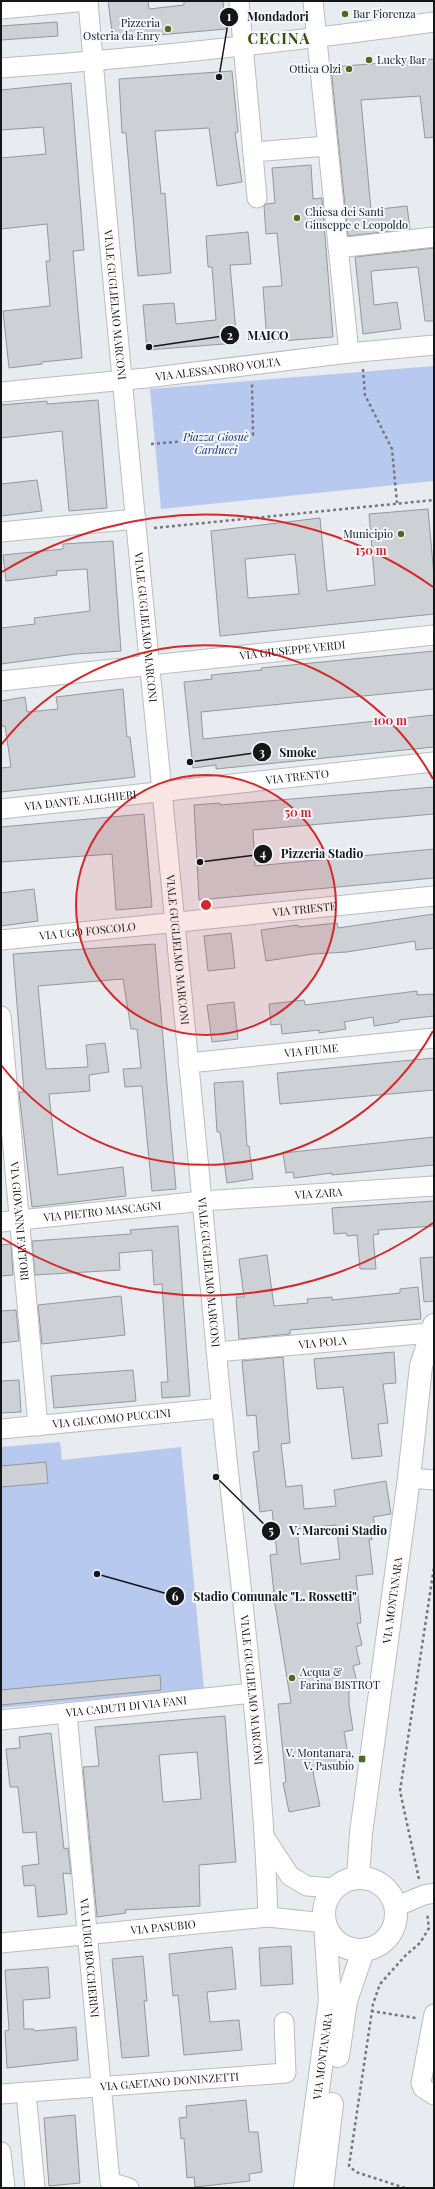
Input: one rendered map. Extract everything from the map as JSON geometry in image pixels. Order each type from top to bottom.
[{"type":"main road","name":"VIA MONTANARA","points":[[358,1878],[362,1833],[409,1478],[421,1366],[432,1329]]},
{"type":"main road","points":[[358,1878],[369,1879],[382,1886],[392,1898],[395,1907],[396,1919],[392,1931],[384,1941],[374,1948],[363,1951],[353,1950],[339,1944],[328,1933],[324,1923],[324,1911],[327,1899],[334,1888],[341,1883],[358,1878]]},
{"type":"main road","name":"VIA MONTANARA","points":[[304,2188],[330,2000],[324,1923]]},
{"type":"main road","name":"VIA MONTANARA","points":[[322,2188],[346,2001],[363,1951]]},
{"type":"street","points":[[1,9],[88,1]]},
{"type":"street","name":"VIALE GUGLIELMO MARCONI","points":[[88,1],[161,792],[203,1201],[221,1408],[252,1693],[265,1838],[268,1917]]},
{"type":"street","points":[[240,1],[257,198]]},
{"type":"street","points":[[313,1],[338,248],[356,353]]},
{"type":"street","points":[[1,68],[93,62],[317,38],[434,22]]},
{"type":"street","points":[[253,152],[328,151]]},
{"type":"street","points":[[338,248],[434,237]]},
{"type":"street","name":"VIA ALESSANDRO VOLTA","points":[[1,392],[124,381],[414,346],[434,345]]},
{"type":"street","points":[[1,532],[136,525]]},
{"type":"street","name":"VIA GIUSEPPE VERDI","points":[[1,681],[434,635]]},
{"type":"street","name":"VIA TRENTO","points":[[161,792],[434,762]]},
{"type":"street","name":"VIA DANTE ALIGHIERI","points":[[1,809],[161,792]]},
{"type":"street","name":"VIA TRIESTE","points":[[175,921],[434,896]]},
{"type":"street","name":"VIA UGO FOSCOLO","points":[[1,940],[175,921]]},
{"type":"street","name":"VIA GIOVANNI FATTORI","points":[[1,1016],[10,1221],[38,1426]]},
{"type":"street","name":"VIA FIUME","points":[[188,1063],[434,1038]]},
{"type":"street","name":"VIA ZARA","points":[[203,1201],[434,1186]]},
{"type":"street","name":"VIA PIETRO MASCAGNI","points":[[10,1221],[203,1201]]},
{"type":"street","name":"VIA POLA","points":[[216,1352],[432,1329]]},
{"type":"street","name":"VIA GIACOMO PUCCINI","points":[[1,1429],[221,1408]]},
{"type":"street","points":[[409,1478],[434,1480]]},
{"type":"street","name":"VIA CADUTI DI VIA FANI","points":[[1,1720],[252,1693]]},
{"type":"street","name":"VIA LUIGI BOCCHERINI","points":[[67,1713],[86,1936],[102,2087],[110,2182],[129,2188]]},
{"type":"street","name":"VIALE GUGLIELMO MARCONI","points":[[265,1838],[290,1876],[307,1886],[334,1888]]},
{"type":"street","points":[[395,1907],[424,1895],[434,1893]]},
{"type":"street","name":"VIA PASUBIO","points":[[1,1943],[86,1936],[268,1917],[324,1923]]},
{"type":"street","points":[[426,2016],[421,2083],[424,2088],[434,2095]]},
{"type":"street","name":"VIA GAETANO DONINZETTI","points":[[1,2094],[286,2074],[284,2022]]},
{"type":"street","points":[[26,2092],[35,2188]]},
{"type":"street","points":[[1,2152],[5,2188]]},
{"type":"path","points":[[356,353],[365,395],[392,449],[396,503]]},
{"type":"path","points":[[151,444],[253,435],[252,366]]},
{"type":"path","points":[[136,525],[434,500]]},
{"type":"path","points":[[371,2011],[426,2016]]},
{"type":"green space","name":"Piazza Giosuè Carducci","points":[[434,366],[434,481],[161,509],[150,389]]},
{"type":"green space","points":[[60,1442],[62,1460],[181,1447],[204,1689],[1,1708],[1,1447]]},
{"type":"building","points":[[108,1],[148,1],[149,9],[184,5],[184,1],[223,1],[226,29],[113,39]]},
{"type":"building","points":[[57,22],[58,36],[1,40],[1,26]]},
{"type":"building","points":[[434,59],[434,137],[425,138],[420,96],[361,100],[371,210],[407,206],[410,229],[348,236],[331,67]]},
{"type":"building","points":[[232,71],[238,132],[235,133],[242,182],[217,186],[209,128],[155,131],[161,194],[165,193],[171,273],[138,276],[126,133],[122,133],[119,79]]},
{"type":"building","points":[[71,83],[84,250],[73,251],[82,358],[42,362],[42,364],[9,368],[3,311],[50,306],[46,261],[50,261],[47,224],[1,229],[1,158],[46,154],[43,127],[1,130],[1,90]]},
{"type":"building","points":[[311,165],[313,199],[322,198],[333,337],[267,342],[263,287],[282,286],[277,233],[266,234],[264,206],[266,204],[275,203],[272,168]]},
{"type":"building","points":[[248,232],[251,264],[230,265],[237,343],[147,350],[143,305],[174,303],[176,324],[216,320],[212,267],[208,267],[206,236]]},
{"type":"building","points":[[434,248],[434,321],[425,321],[418,267],[371,271],[374,305],[397,302],[401,329],[363,334],[355,257]]},
{"type":"building","points":[[98,400],[107,508],[69,511],[62,431],[1,438],[1,405],[47,401],[47,404]]},
{"type":"building","points":[[37,480],[42,511],[1,516],[1,484]]},
{"type":"building","points":[[428,509],[434,576],[434,614],[220,636],[211,531],[320,518],[327,591],[375,585],[369,514]],"holes":[[[295,554],[299,594],[248,598],[245,559]]]},
{"type":"building","points":[[113,541],[121,651],[75,654],[1,664],[1,628],[35,624],[34,618],[90,611],[87,569],[56,571],[57,575],[6,581],[3,555],[63,549],[63,544]]},
{"type":"building","points":[[434,651],[434,689],[201,712],[203,739],[434,715],[434,747],[216,769],[216,765],[193,768],[184,682],[212,679],[211,675],[262,670],[261,668]]},
{"type":"building","points":[[123,689],[127,737],[130,737],[135,777],[1,792],[1,768],[11,767],[5,726],[1,726],[1,701],[25,697],[27,712],[58,709],[56,697]]},
{"type":"building","points":[[434,787],[434,814],[253,830],[255,866],[434,849],[434,878],[199,900],[194,805],[220,803],[220,805]]},
{"type":"building","points":[[144,814],[152,907],[116,910],[112,854],[1,862],[1,827]]},
{"type":"building","points":[[34,889],[38,921],[1,926],[1,893]]},
{"type":"building","points":[[434,914],[434,948],[416,950],[415,941],[347,952],[313,954],[266,961],[261,930],[298,925],[298,927],[337,923],[338,928]]},
{"type":"building","points":[[231,933],[235,968],[208,971],[204,936]]},
{"type":"building","points":[[155,944],[176,1189],[152,1191],[142,1086],[125,1087],[123,1069],[141,1068],[137,1029],[131,1029],[123,979],[38,986],[46,1069],[88,1067],[86,1045],[105,1043],[109,1072],[89,1075],[90,1091],[49,1094],[58,1175],[123,1167],[126,1196],[32,1207],[19,1092],[24,1092],[13,954]]},
{"type":"building","points":[[417,991],[417,995],[434,994],[434,1016],[399,1020],[399,1022],[374,1026],[373,1017],[344,1022],[346,1029],[319,1033],[319,1030],[282,1034],[281,1024],[271,1025],[269,1004],[304,1000],[305,1005]]},
{"type":"building","points":[[234,1002],[238,1039],[212,1042],[207,1005]]},
{"type":"building","points":[[434,1058],[434,1090],[280,1104],[277,1073]]},
{"type":"building","points":[[243,1081],[247,1146],[249,1146],[253,1179],[227,1183],[220,1132],[217,1132],[214,1083]]},
{"type":"building","points":[[434,1137],[434,1165],[332,1175],[332,1173],[294,1178],[293,1172],[286,1173],[283,1153]]},
{"type":"building","points":[[434,1201],[434,1226],[378,1230],[379,1234],[373,1235],[376,1269],[360,1269],[357,1235],[347,1236],[346,1233],[334,1234],[332,1208]]},
{"type":"building","points":[[178,1226],[190,1396],[162,1398],[161,1382],[168,1382],[162,1284],[154,1285],[152,1250],[119,1253],[120,1270],[35,1275],[32,1241],[131,1234],[130,1230]]},
{"type":"building","points":[[11,1244],[13,1275],[1,1276],[1,1245]]},
{"type":"building","points":[[267,1255],[274,1306],[308,1303],[307,1299],[332,1297],[332,1300],[400,1293],[400,1289],[418,1287],[421,1319],[290,1330],[290,1334],[239,1339],[236,1297],[244,1297],[239,1259]]},
{"type":"building","points":[[434,1257],[434,1301],[424,1302],[420,1258]]},
{"type":"building","points":[[121,1296],[125,1335],[42,1344],[38,1305]]},
{"type":"building","points":[[16,1310],[19,1341],[1,1343],[1,1311]]},
{"type":"building","points":[[394,1352],[396,1383],[383,1384],[388,1423],[378,1424],[382,1456],[352,1459],[343,1387],[317,1389],[314,1359]]},
{"type":"building","points":[[283,1357],[290,1443],[281,1444],[286,1487],[302,1485],[304,1509],[336,1506],[334,1490],[386,1481],[391,1514],[373,1517],[375,1526],[370,1527],[372,1540],[369,1539],[373,1574],[356,1576],[361,1623],[357,1623],[362,1645],[356,1647],[360,1664],[353,1666],[357,1682],[349,1684],[349,1704],[353,1730],[344,1732],[350,1765],[313,1772],[320,1806],[289,1812],[283,1783],[286,1782],[278,1704],[291,1703],[275,1604],[270,1555],[277,1554],[272,1510],[260,1512],[253,1452],[259,1451],[256,1415],[247,1416],[242,1361]],"holes":[[[336,1525],[340,1559],[301,1564],[297,1529]]]},
{"type":"building","points":[[133,1370],[136,1401],[54,1408],[51,1376]]},
{"type":"building","points":[[19,1380],[21,1412],[1,1413],[1,1381]]},
{"type":"building","points":[[46,1462],[48,1483],[1,1487],[1,1466]]},
{"type":"building","points":[[160,1675],[161,1690],[1,1705],[1,1690]]},
{"type":"building","points":[[225,1716],[236,1862],[199,1865],[200,1906],[125,1910],[126,1913],[97,1917],[83,1767],[99,1766],[95,1727]],"holes":[[[197,1752],[201,1799],[163,1802],[159,1755]]]},
{"type":"building","points":[[51,1733],[64,1849],[68,1848],[71,1874],[63,1873],[67,1914],[38,1917],[35,1885],[24,1886],[22,1866],[39,1864],[36,1832],[23,1833],[18,1787],[10,1787],[6,1749],[20,1748],[19,1737]]},
{"type":"building","points":[[291,1946],[293,1984],[261,1986],[259,1948]]},
{"type":"building","points":[[232,1947],[236,1989],[207,1992],[210,2022],[239,2020],[242,2050],[184,2055],[178,1995],[173,1996],[169,1954]]},
{"type":"building","points":[[143,1956],[147,2001],[144,2001],[149,2056],[122,2058],[112,1959]]},
{"type":"building","points":[[48,1967],[50,1998],[23,2000],[24,2029],[34,2029],[34,2031],[76,2027],[78,2060],[7,2068],[5,2031],[9,2030],[5,1970]]},
{"type":"building","points":[[246,2100],[249,2132],[258,2132],[262,2172],[249,2174],[250,2181],[195,2187],[194,2177],[187,2178],[184,2138],[181,2139],[179,2118],[187,2117],[186,2106]]},
{"type":"building","points":[[75,2115],[80,2183],[49,2186],[44,2118]]},
{"type":"place","name":"Bar Fiorenza","points":[[345,14]]},
{"type":"place","name":"Pizzeria Osteria da Enry","points":[[168,29]]},
{"type":"place","name":"Lucky Bar","points":[[369,60]]},
{"type":"place","name":"Ottica Olzi","points":[[349,69]]},
{"type":"place","name":"Mondadori","points":[[219,77]]},
{"type":"place","name":"Chiesa dei Santi Giuseppe e Leopoldo","points":[[297,218]]},
{"type":"place","name":"MAICO","points":[[149,347]]},
{"type":"place","name":"Municipio","points":[[401,534]]},
{"type":"place","name":"Smoke","points":[[190,762]]},
{"type":"place","name":"Pizzeria Stadio","points":[[200,862]]},
{"type":"place","name":"V. Marconi Stadio","points":[[216,1477]]},
{"type":"place","name":"Stadio Comunale \"L. Rossetti\"","points":[[97,1574]]},
{"type":"place","name":"Acqua & Farina BISTROT","points":[[292,1678]]},
{"type":"place","name":"V. Montanara, V. Pasubio","points":[[362,1759]]},
{"type":"district","name":"CECINA","points":[[279,39]]}]
